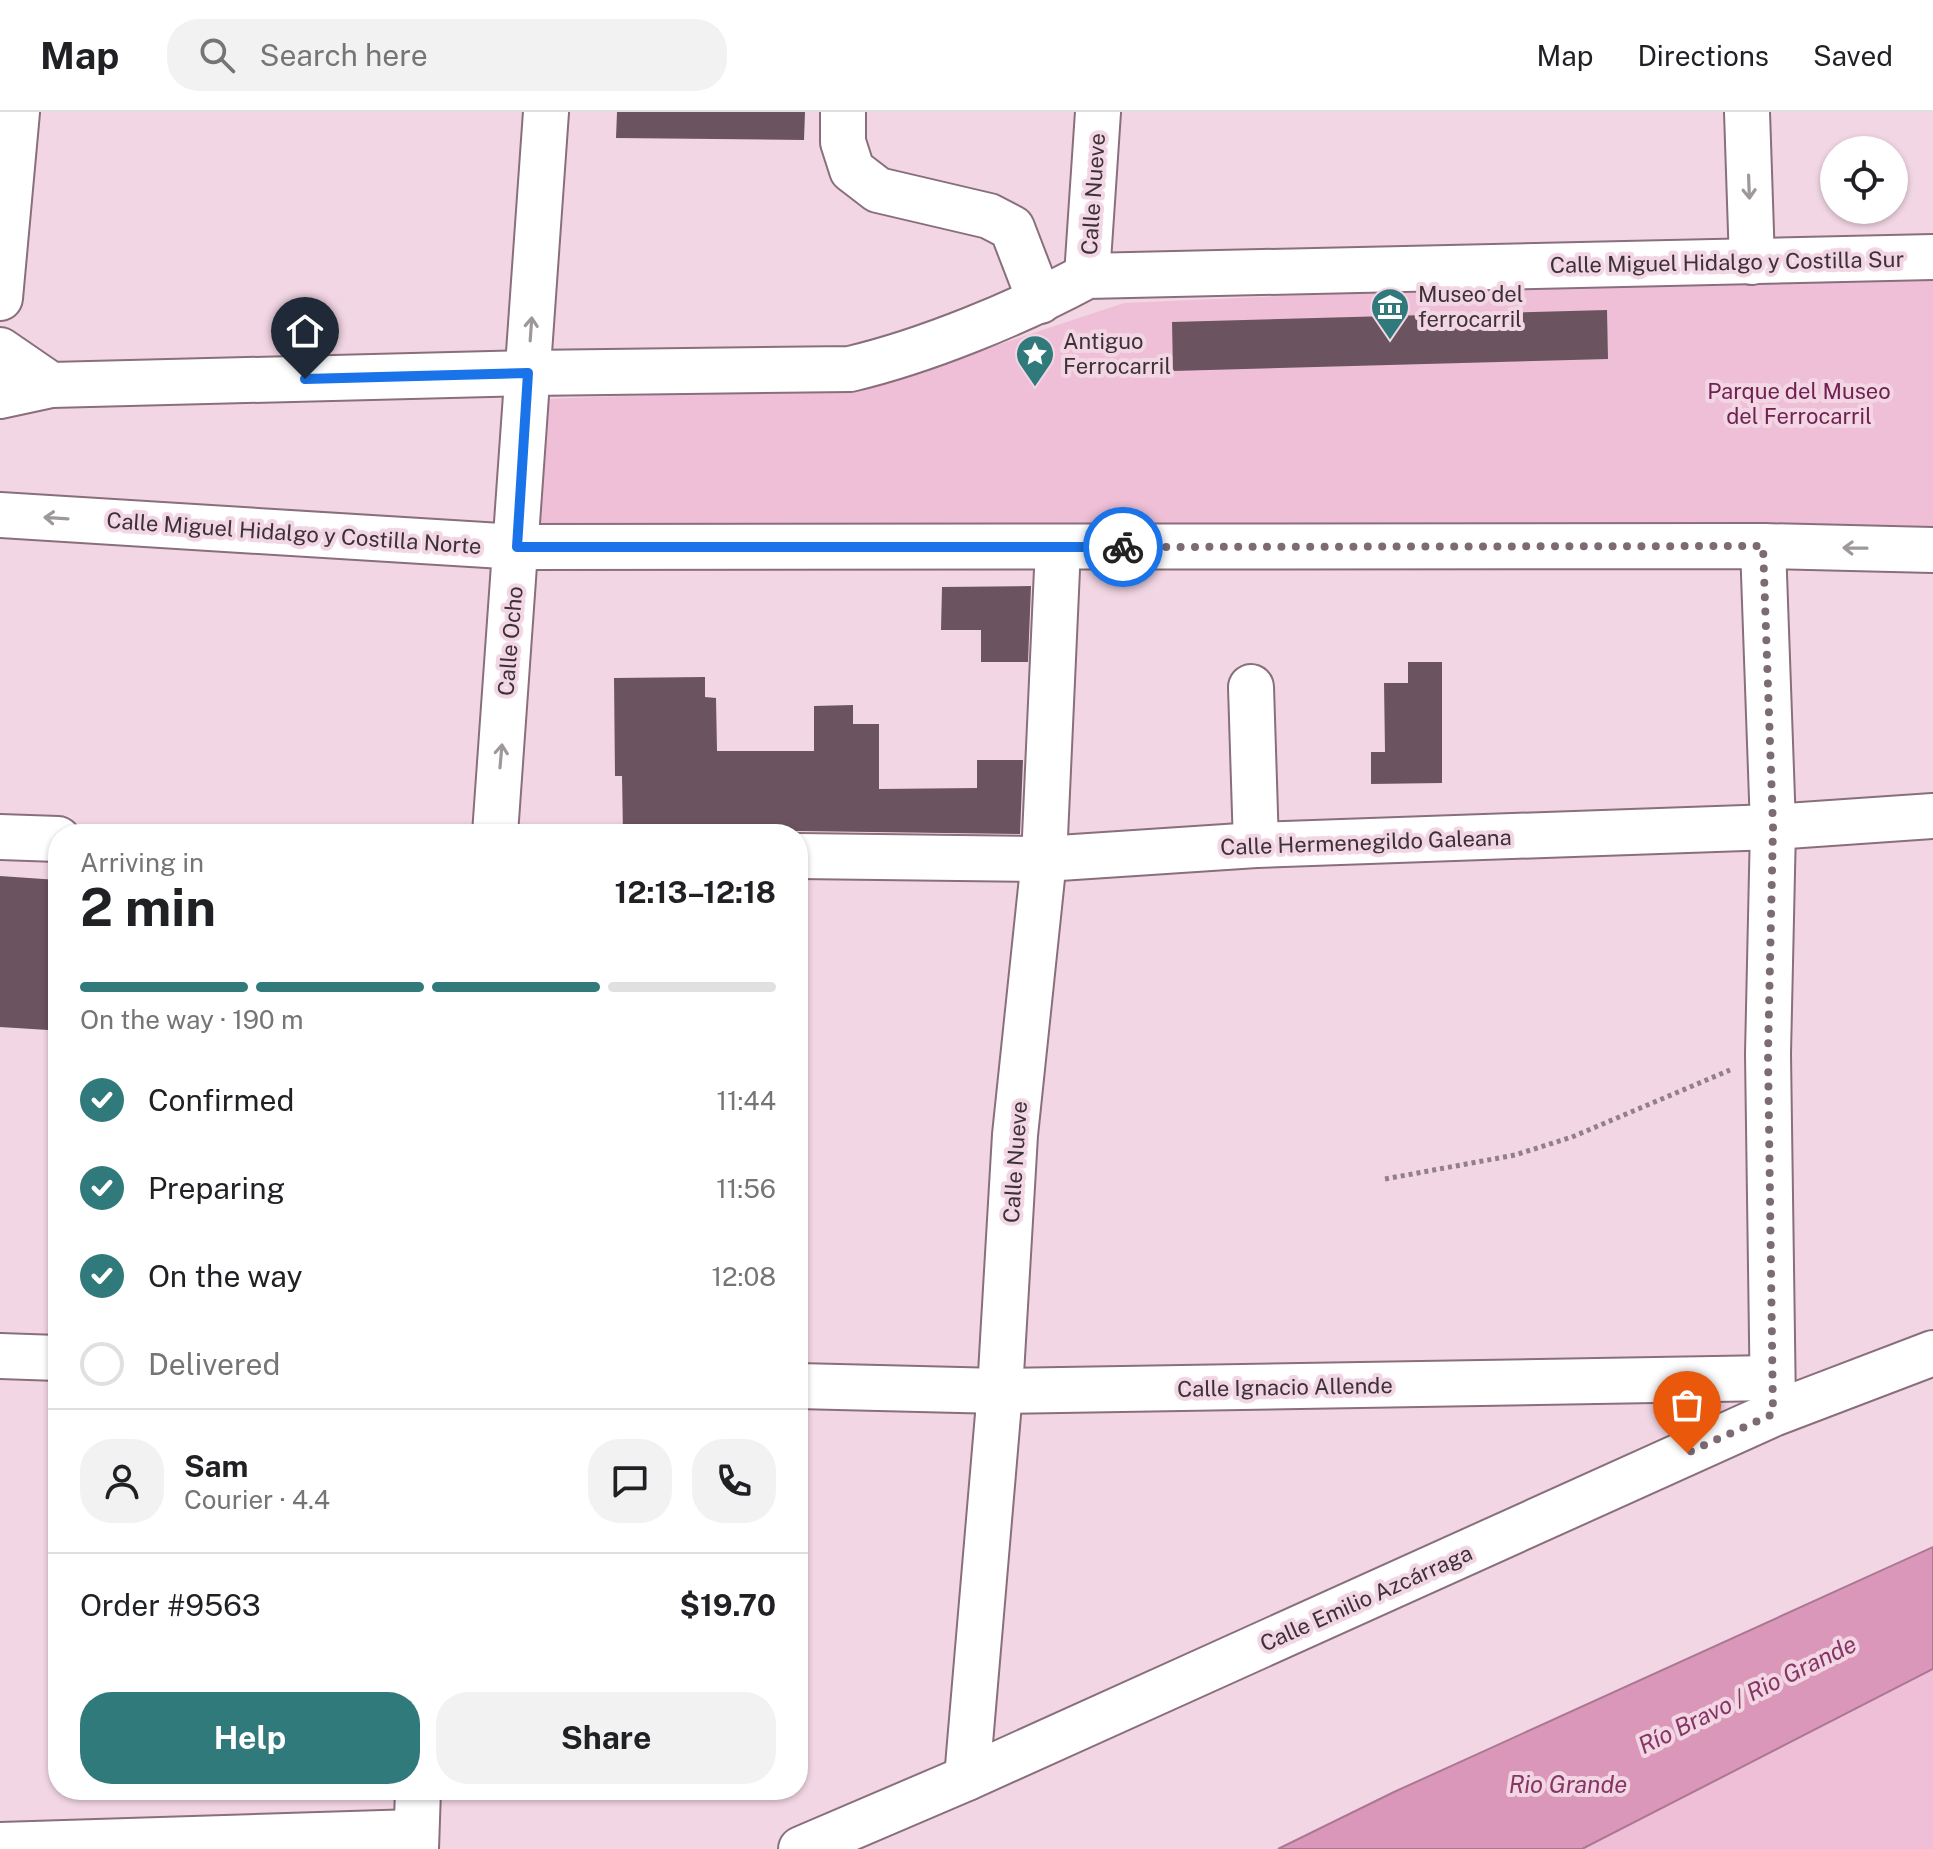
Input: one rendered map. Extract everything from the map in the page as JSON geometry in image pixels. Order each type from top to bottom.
[{"type":"street","points":[[0,298],[17,112]]},
{"type":"street","name":"Calle Ocho","points":[[496,824],[546,112]]},
{"type":"street","points":[[843,112],[843,142],[852,170],[878,190],[989,216],[1012,228],[1040,301]]},
{"type":"street","name":"Calle Nueve","points":[[1087,276],[1098,112]]},
{"type":"street","points":[[1747,112],[1752,262]]},
{"type":"street","name":"Calle Miguel Hidalgo y Costilla Sur","points":[[0,396],[51,385],[528,373],[850,369],[881,362],[1040,301],[1087,276],[1933,257]]},
{"type":"street","points":[[0,350],[51,385]]},
{"type":"street","name":"Calle Miguel Hidalgo y Costilla Norte","points":[[0,515],[517,547],[1763,546],[1933,550]]},
{"type":"street","points":[[1763,546],[1773,827],[1768,1054],[1772,1396]]},
{"type":"street","name":"Calle Nueve","points":[[967,1778],[1000,1391],[1015,1135],[1044,859],[1058,547]]},
{"type":"street","points":[[1251,687],[1256,845]]},
{"type":"street","name":"Calle Hermenegildo Galeana","points":[[808,856],[1044,859],[1256,845],[1773,827],[1933,816]]},
{"type":"street","points":[[0,837],[48,839]]},
{"type":"street","name":"Calle Emilio Azcárraga","points":[[801,1849],[967,1778],[1772,1396],[1933,1353]]},
{"type":"street","points":[[0,1356],[48,1358]]},
{"type":"street","name":"Calle Ignacio Allende","points":[[808,1386],[1000,1391],[1772,1396]]},
{"type":"street","points":[[0,1845],[416,1824]]},
{"type":"path","points":[[1385,1179],[1515,1155],[1572,1137],[1768,1054]]},
{"type":"green space","name":"Parque del Museo del Ferrocarril","points":[[1933,267],[1933,534],[521,544],[546,399],[859,387],[889,381],[1124,303]]},
{"type":"green space","points":[[1933,1669],[1933,1849],[1582,1849]]},
{"type":"water","name":"Rio Grande","points":[[1933,1547],[1933,1669],[1582,1849],[1278,1849],[1394,1792]]},
{"type":"building","points":[[617,112],[805,112],[804,140],[616,138]]},
{"type":"building","name":"Museo del ferrocarril","points":[[1607,310],[1608,359],[1173,371],[1172,322]]},
{"type":"building","points":[[1031,586],[1028,662],[981,662],[981,630],[941,630],[942,587]]},
{"type":"building","points":[[1408,662],[1442,662],[1442,783],[1371,784],[1371,752],[1385,752],[1384,683],[1408,683]]},
{"type":"building","points":[[705,677],[705,697],[716,698],[717,751],[814,751],[814,706],[853,705],[853,724],[879,724],[879,789],[977,788],[977,760],[1023,760],[1020,834],[808,831],[808,824],[623,824],[622,776],[615,776],[614,678]]},
{"type":"building","points":[[0,876],[48,879],[48,1030],[0,1027]]},
{"type":"way so far","points":[[1123,547],[1763,546],[1773,827],[1768,1054],[1773,1414],[1687,1453]]},
{"type":"place","name":"Museo del ferrocarril","points":[[1390,341]]},
{"type":"place","name":"Antiguo Ferrocarril","points":[[1035,388]]},
{"type":"route","points":[[305,379],[528,373],[517,547],[1123,547]]},
{"type":"water label","name":"Río Bravo / Rio Grande","points":[[1747,1694]]}]
